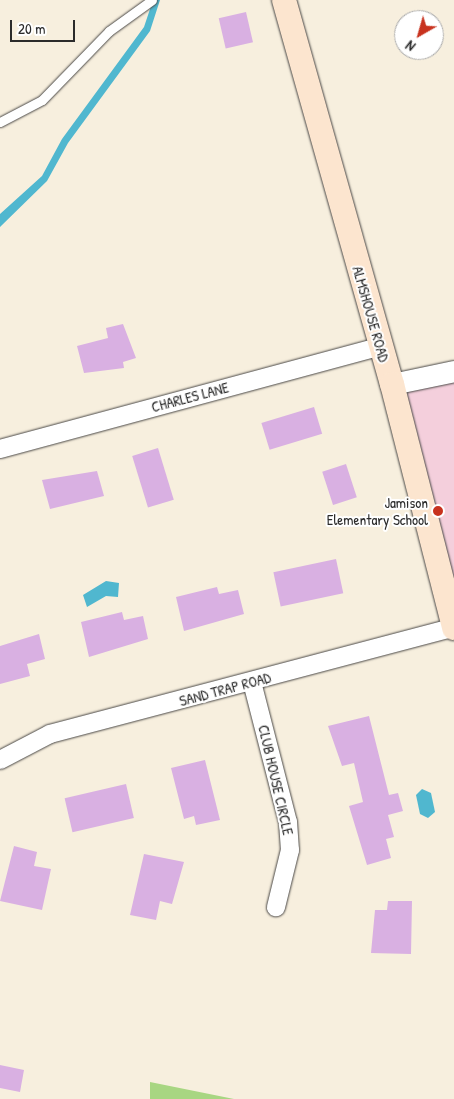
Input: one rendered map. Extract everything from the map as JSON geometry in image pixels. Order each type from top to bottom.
[{"type":"main road","name":"ALMSHOUSE ROAD","points":[[284,0],[392,384],[454,628]]},
{"type":"street","name":"CHARLES LANE","points":[[0,449],[381,346]]},
{"type":"street","points":[[392,384],[454,371]]},
{"type":"street","name":"SAND TRAP ROAD","points":[[0,760],[50,734],[454,628]]},
{"type":"street","name":"CLUB HOUSE CIRCLE","points":[[252,682],[289,830],[288,861],[276,907]]},
{"type":"lane","points":[[0,122],[42,100],[109,31],[148,2]]},
{"type":"shaded area","name":"Jamison Elementary School","points":[[454,371],[454,638],[392,384]]},
{"type":"green space","points":[[150,1082],[234,1099],[150,1099]]},
{"type":"water","points":[[153,0],[160,0],[150,31],[68,143],[47,181],[0,227],[0,214],[42,176],[62,139],[144,27]]},
{"type":"water","points":[[106,581],[119,583],[118,597],[106,596],[87,607],[83,595]]},
{"type":"water","points":[[422,789],[431,793],[435,812],[428,818],[420,814],[416,795]]},
{"type":"building","points":[[246,12],[253,42],[226,49],[219,18]]},
{"type":"building","points":[[123,324],[136,358],[123,362],[124,368],[84,373],[77,346],[108,338],[106,328]]},
{"type":"building","points":[[314,407],[322,434],[270,450],[261,423]]},
{"type":"building","points":[[158,448],[174,500],[148,508],[132,456]]},
{"type":"building","points":[[346,464],[357,497],[333,505],[322,472]]},
{"type":"building","points":[[97,471],[104,496],[50,509],[42,480]]},
{"type":"building","points":[[336,559],[343,593],[281,607],[273,572]]},
{"type":"building","points":[[217,587],[219,594],[238,590],[244,614],[184,631],[176,597]]},
{"type":"building","points":[[122,612],[124,620],[143,616],[148,639],[89,657],[81,622]]},
{"type":"building","points":[[39,634],[45,659],[27,664],[30,676],[0,684],[0,646]]},
{"type":"building","points":[[369,716],[389,795],[398,793],[403,811],[388,815],[394,837],[386,839],[391,858],[367,865],[349,806],[363,802],[354,763],[342,766],[328,726]]},
{"type":"building","points":[[205,760],[220,820],[196,825],[194,816],[184,819],[171,768]]},
{"type":"building","points":[[126,784],[134,818],[72,832],[65,798]]},
{"type":"building","points":[[14,846],[37,852],[34,866],[51,869],[42,910],[0,901]]},
{"type":"building","points":[[144,854],[184,862],[172,904],[160,901],[156,920],[130,915]]},
{"type":"building","points":[[388,901],[412,901],[411,954],[371,953],[375,910],[387,910]]},
{"type":"building","points":[[0,1065],[24,1070],[20,1092],[0,1088]]},
{"type":"place","name":"Jamison Elementary School","points":[[438,511]]}]
